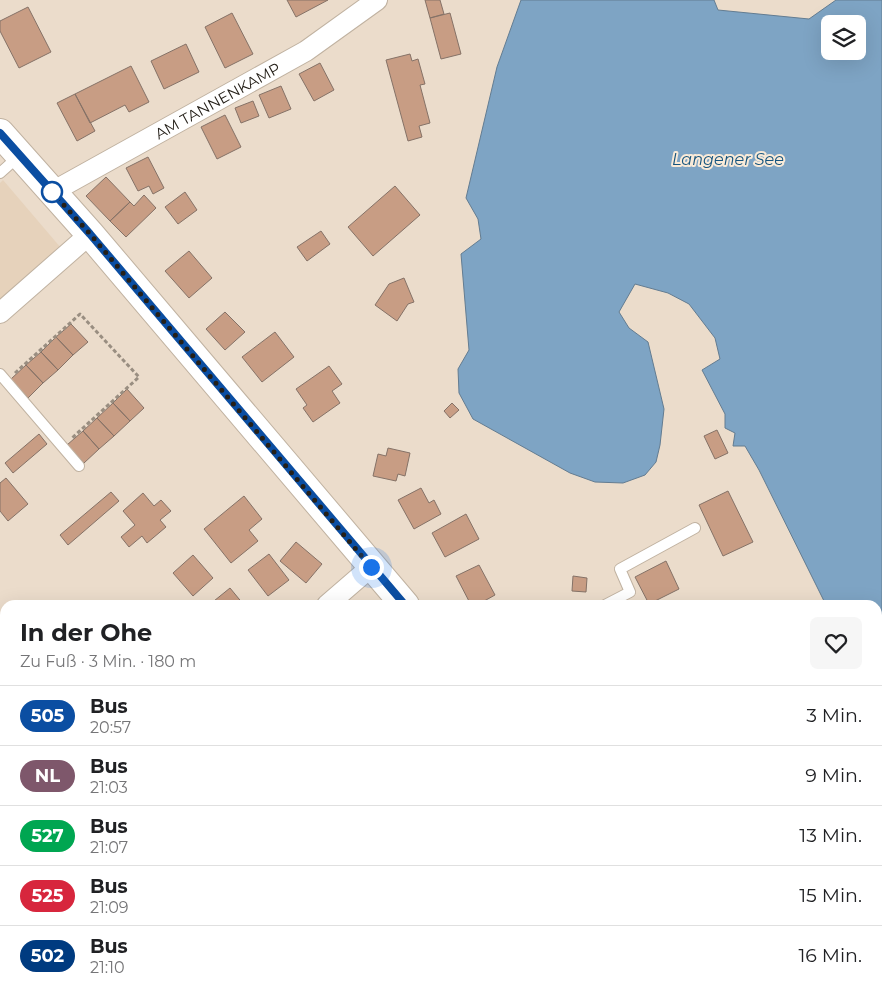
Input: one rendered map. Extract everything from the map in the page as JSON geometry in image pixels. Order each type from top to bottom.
[{"type":"main road","points":[[0,133],[10,164],[52,192],[90,234],[401,600]]},
{"type":"street","name":"AM TANNENKAMP","points":[[52,192],[306,51],[377,0]]},
{"type":"street","points":[[0,313],[90,234]]},
{"type":"street","points":[[333,600],[371,567]]},
{"type":"lane","points":[[3,377],[79,466]]},
{"type":"lane","points":[[615,600],[630,592],[620,569],[694,528]]},
{"type":"path","points":[[3,377],[80,314],[138,377],[63,446]]},
{"type":"shaded area","points":[[3,180],[61,248],[0,300],[0,183]]},
{"type":"water","name":"Langener See","points":[[521,0],[714,0],[718,10],[809,19],[836,0],[882,0],[882,600],[824,600],[759,470],[745,446],[733,446],[735,433],[725,428],[725,414],[702,370],[720,359],[715,338],[689,304],[668,293],[635,284],[619,312],[629,328],[648,342],[664,409],[656,462],[645,475],[623,483],[595,482],[570,473],[473,419],[459,393],[458,369],[469,350],[461,254],[481,239],[478,219],[466,198],[497,67]]},
{"type":"building","points":[[287,0],[328,0],[296,17]]},
{"type":"building","points":[[425,0],[440,0],[444,14],[430,18]]},
{"type":"building","points":[[28,7],[51,52],[19,68],[0,31],[0,21]]},
{"type":"building","points":[[232,13],[253,54],[225,68],[205,27]]},
{"type":"building","points":[[450,13],[461,54],[441,59],[430,18]]},
{"type":"building","points":[[186,44],[199,72],[164,89],[151,61]]},
{"type":"building","points":[[410,54],[412,61],[418,59],[425,84],[420,85],[430,123],[419,126],[422,137],[408,141],[386,60]]},
{"type":"building","points":[[320,63],[334,90],[314,101],[299,74]]},
{"type":"building","points":[[131,66],[149,102],[129,112],[125,105],[90,123],[75,94]]},
{"type":"building","points":[[281,86],[291,109],[269,118],[259,95]]},
{"type":"building","points":[[75,94],[95,131],[77,141],[57,103]]},
{"type":"building","points":[[253,101],[259,116],[241,123],[235,108]]},
{"type":"building","points":[[225,115],[241,147],[217,159],[201,127]]},
{"type":"building","points":[[148,157],[164,188],[153,194],[149,186],[138,191],[126,168]]},
{"type":"building","points":[[106,177],[130,202],[110,221],[86,196]]},
{"type":"building","points":[[395,186],[420,215],[373,256],[348,227]]},
{"type":"building","points":[[185,192],[197,210],[178,224],[165,207]]},
{"type":"building","points":[[144,195],[156,208],[126,237],[110,221],[130,202],[134,206]]},
{"type":"building","points":[[321,231],[330,244],[307,261],[297,247]]},
{"type":"building","points":[[189,251],[212,278],[189,298],[165,271]]},
{"type":"building","points":[[404,278],[414,302],[408,304],[397,321],[375,305],[389,284]]},
{"type":"building","points":[[225,312],[245,332],[225,350],[206,329]]},
{"type":"building","points":[[71,324],[88,342],[73,355],[56,337]]},
{"type":"building","points":[[275,332],[294,357],[262,382],[242,357]]},
{"type":"building","points":[[56,337],[73,355],[58,370],[41,352]]},
{"type":"building","points":[[41,352],[58,370],[43,383],[26,365]]},
{"type":"building","points":[[26,365],[43,383],[28,398],[11,379]]},
{"type":"building","points":[[329,366],[342,384],[332,391],[340,403],[313,422],[303,408],[307,405],[296,389]]},
{"type":"building","points":[[127,389],[144,408],[130,421],[113,403]]},
{"type":"building","points":[[113,403],[130,421],[114,436],[97,418]]},
{"type":"building","points":[[452,403],[459,410],[450,418],[444,411]]},
{"type":"building","points":[[97,418],[114,436],[99,449],[83,431]]},
{"type":"building","points":[[717,430],[728,453],[715,459],[704,436]]},
{"type":"building","points":[[83,431],[99,449],[84,463],[67,445]]},
{"type":"building","points":[[39,434],[47,444],[13,473],[5,463]]},
{"type":"building","points":[[388,448],[410,453],[405,476],[398,474],[396,481],[373,476],[378,454],[386,456]]},
{"type":"building","points":[[6,478],[28,504],[8,521],[0,511],[0,483]]},
{"type":"building","points":[[421,488],[429,503],[434,500],[441,514],[414,529],[398,500]]},
{"type":"building","points":[[728,491],[753,542],[723,556],[699,505]]},
{"type":"building","points":[[111,492],[119,501],[68,545],[60,535]]},
{"type":"building","points":[[143,493],[154,506],[161,500],[171,511],[160,520],[166,527],[147,543],[142,536],[129,547],[121,537],[135,525],[123,511]]},
{"type":"building","points":[[244,496],[262,519],[249,530],[258,541],[231,563],[204,529]]},
{"type":"building","points":[[466,514],[479,539],[445,557],[432,533]]},
{"type":"building","points":[[296,542],[322,564],[306,583],[280,561]]},
{"type":"building","points":[[269,554],[289,580],[268,596],[248,570]]},
{"type":"building","points":[[193,555],[213,578],[193,596],[173,573]]},
{"type":"building","points":[[666,561],[679,589],[657,600],[647,600],[635,577]]},
{"type":"building","points":[[479,565],[495,595],[486,600],[468,600],[456,576]]},
{"type":"building","points":[[573,576],[587,578],[586,592],[572,591]]},
{"type":"building","points":[[230,588],[240,600],[215,600]]},
{"type":"bus line","name":"505","points":[[0,133],[90,234],[401,600]]},
{"type":"route","points":[[52,192],[90,234],[371,567]]}]
